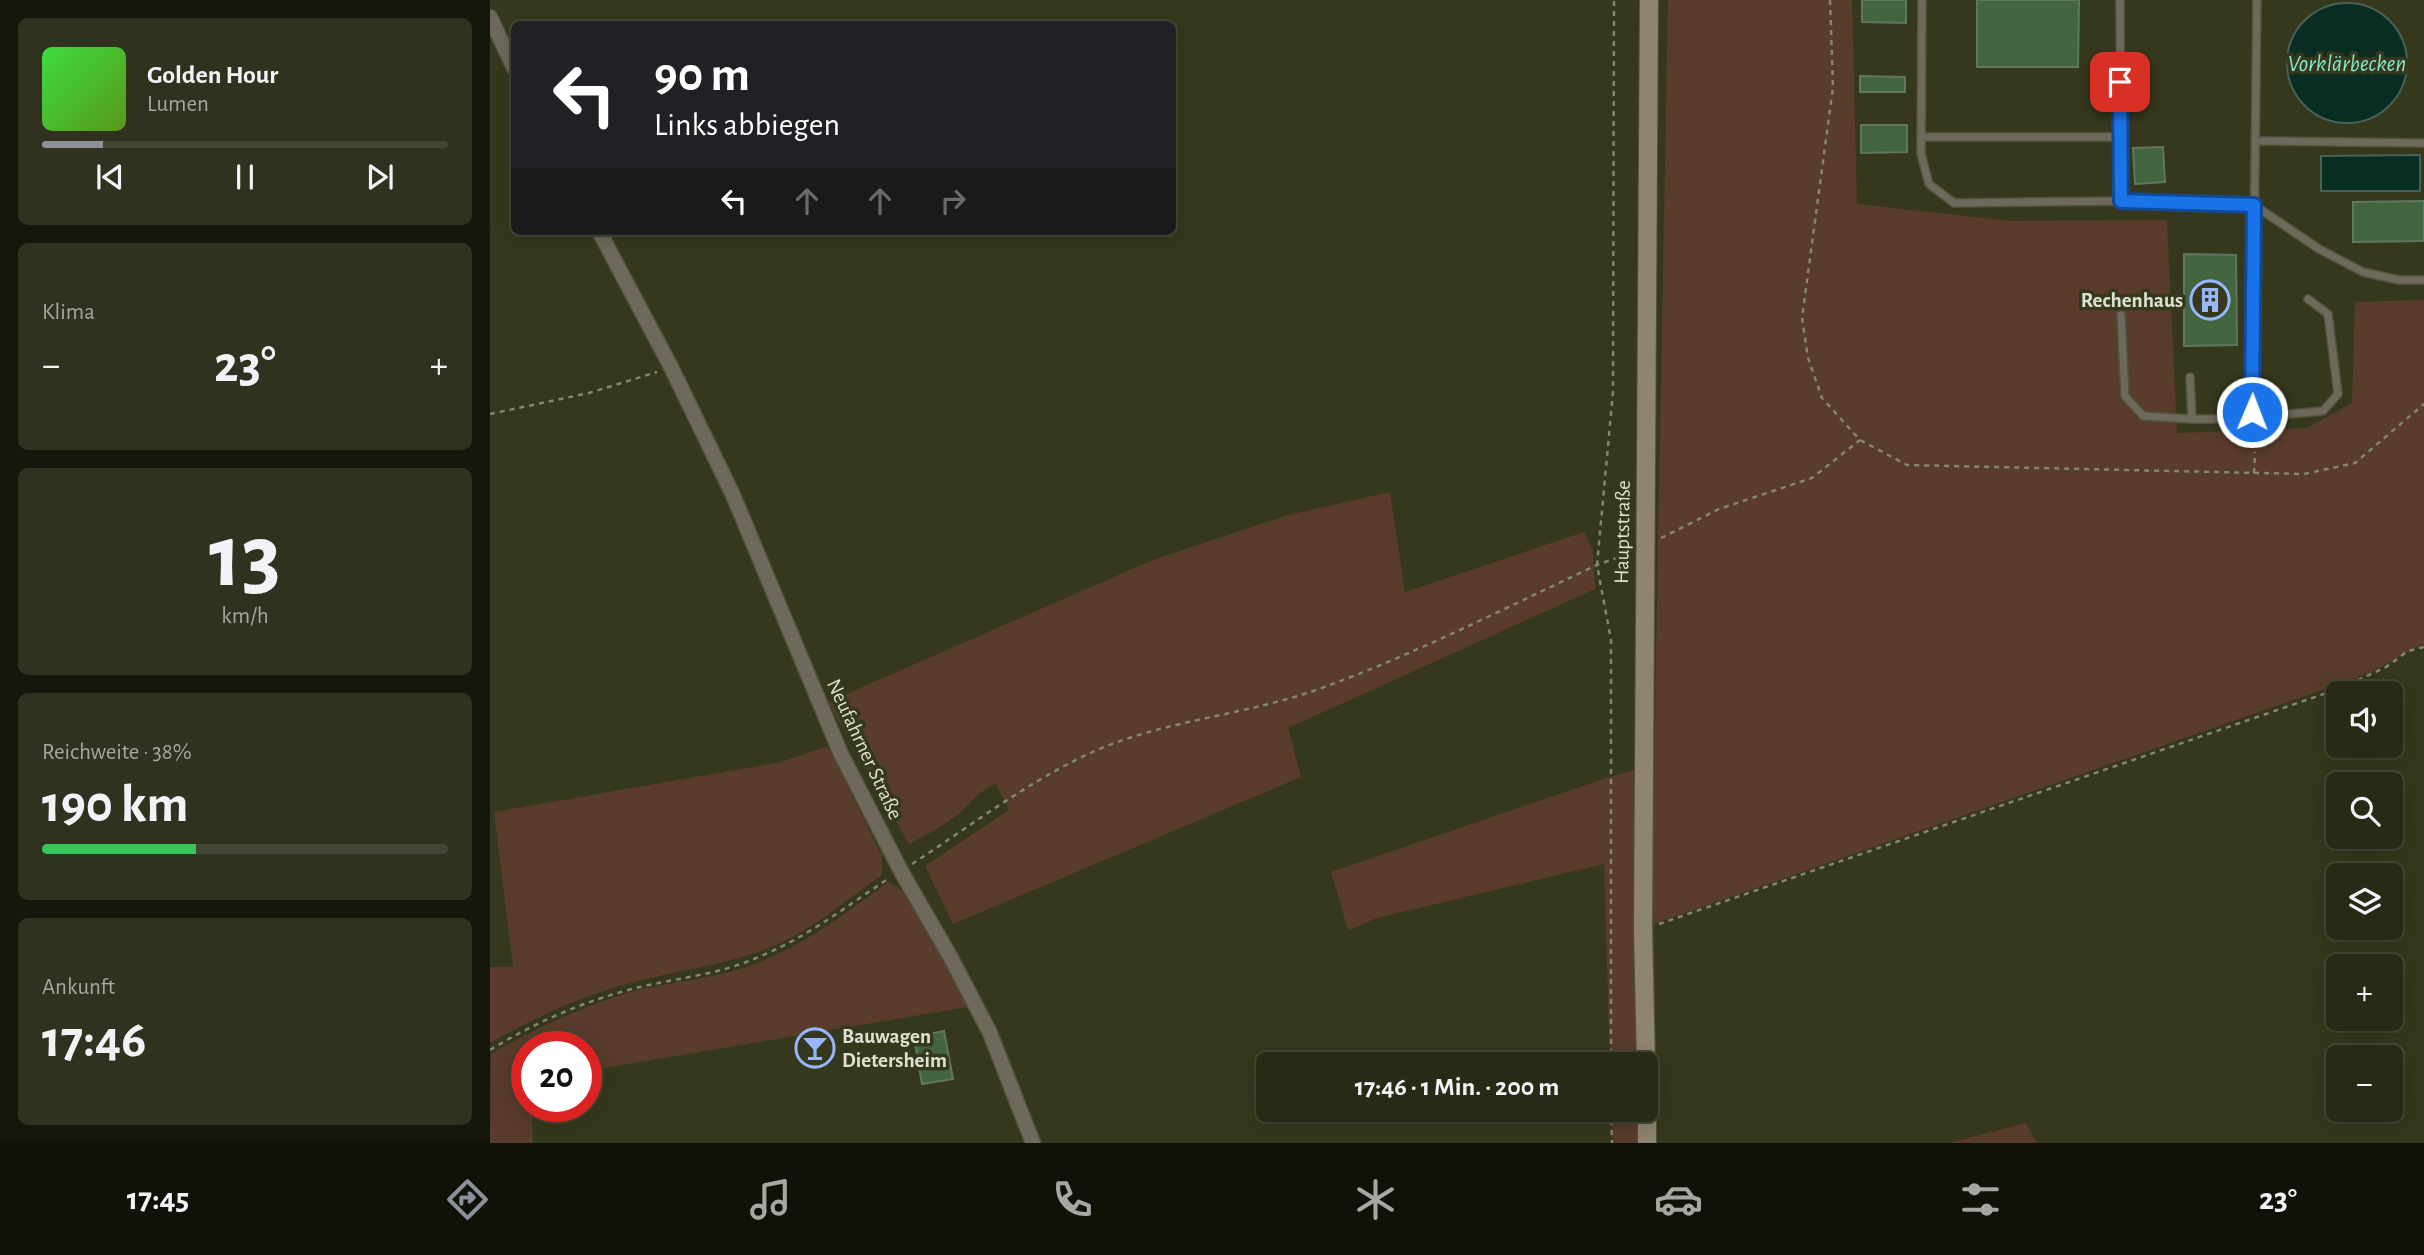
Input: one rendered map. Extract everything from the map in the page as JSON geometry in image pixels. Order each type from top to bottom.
[{"type":"main road","name":"Hauptstraße","points":[[1646,1052],[1643,929],[1649,0]]},
{"type":"main road","points":[[1647,1122],[1647,1143]]},
{"type":"street","points":[[490,17],[511,62]]},
{"type":"street","name":"Neufahrner Straße","points":[[601,235],[671,367],[733,495],[841,754],[901,871],[985,1023],[1017,1097],[1033,1143]]},
{"type":"lane","points":[[1922,0],[1921,154],[1929,184],[1954,203],[2121,201],[2254,205],[2319,249],[2363,272],[2399,280],[2424,280]]},
{"type":"lane","points":[[2120,0],[2121,201]]},
{"type":"lane","points":[[2255,442],[2252,412],[2257,0]]},
{"type":"lane","points":[[1921,137],[2120,137]]},
{"type":"lane","points":[[2256,141],[2424,143]]},
{"type":"lane","points":[[2121,315],[2125,396],[2143,416],[2235,419],[2252,412],[2289,414],[2323,411],[2338,394],[2328,314],[2308,299]]},
{"type":"lane","points":[[2190,377],[2192,419]]},
{"type":"path","points":[[1611,1052],[1611,640],[1597,565],[1613,391],[1614,0]]},
{"type":"path","points":[[1830,0],[1833,87],[1802,318],[1808,358],[1822,398],[1860,440],[1907,465],[2304,474],[2355,464],[2424,404]]},
{"type":"path","points":[[490,414],[589,393],[671,367]]},
{"type":"path","points":[[490,1050],[537,1023],[595,1000],[674,979],[715,972],[782,948],[810,933],[1037,782],[1098,750],[1144,734],[1274,703],[1316,690],[1481,619],[1597,565],[1645,547],[1719,509],[1812,478],[1860,440]]},
{"type":"path","points":[[2254,474],[2255,442]]},
{"type":"path","points":[[1643,929],[2341,688],[2386,667],[2408,651],[2424,646]]},
{"type":"path","points":[[1611,1122],[1612,1143]]},
{"type":"shaded area","points":[[1668,0],[1852,0],[1857,204],[2011,221],[2167,220],[2177,433],[2307,428],[2352,403],[2355,302],[2424,300],[2424,645],[2370,673],[2347,681],[2326,681],[2326,688],[1654,924],[1656,1052],[1610,1052],[1604,864],[1377,918],[1348,930],[1331,872],[1654,764]]},
{"type":"shaded area","points":[[1390,492],[1405,592],[1584,532],[1593,550],[1595,589],[1288,728],[1301,777],[953,924],[925,866],[1009,810],[996,784],[980,793],[946,823],[909,844],[828,702],[1153,560],[1288,515]]},
{"type":"shaded area","points":[[828,746],[882,856],[882,875],[826,916],[766,949],[591,995],[539,1017],[490,1043],[490,967],[513,967],[494,812],[781,762]]},
{"type":"shaded area","points":[[888,882],[905,892],[968,1007],[602,1068],[602,1031],[535,1031],[592,1005],[627,993],[752,965],[789,949]]},
{"type":"shaded area","points":[[511,1043],[511,1122],[532,1122],[533,1143],[490,1143],[491,1054]]},
{"type":"shaded area","points":[[1611,1122],[1657,1122],[1657,1143],[1612,1143]]},
{"type":"shaded area","points":[[2026,1123],[2037,1143],[1949,1143]]},
{"type":"water","name":"Vorklärbecken","points":[[2347,3],[2370,8],[2389,21],[2402,40],[2407,63],[2402,86],[2389,105],[2370,118],[2347,123],[2324,118],[2305,105],[2292,86],[2287,63],[2292,40],[2305,21],[2324,8]]},
{"type":"water","points":[[2420,155],[2420,191],[2321,191],[2321,156]]},
{"type":"building","points":[[1862,0],[1906,0],[1906,23],[1862,22]]},
{"type":"building","points":[[1977,0],[2079,0],[2078,67],[1977,67]]},
{"type":"building","points":[[1860,76],[1905,77],[1905,92],[1860,92]]},
{"type":"building","points":[[1861,125],[1907,125],[1907,152],[1861,153]]},
{"type":"building","points":[[2163,147],[2165,182],[2135,184],[2133,148]]},
{"type":"building","points":[[2424,201],[2424,241],[2353,242],[2353,202]]},
{"type":"building","name":"Rechenhaus","points":[[2184,254],[2236,255],[2237,345],[2184,346]]},
{"type":"building","points":[[944,1031],[953,1079],[922,1084],[914,1037]]},
{"type":"place","name":"Rechenhaus","points":[[2210,300]]},
{"type":"place","name":"Bauwagen Dietersheim","points":[[815,1048]]},
{"type":"route","points":[[2120,82],[2121,201],[2254,205],[2252,412]]}]
